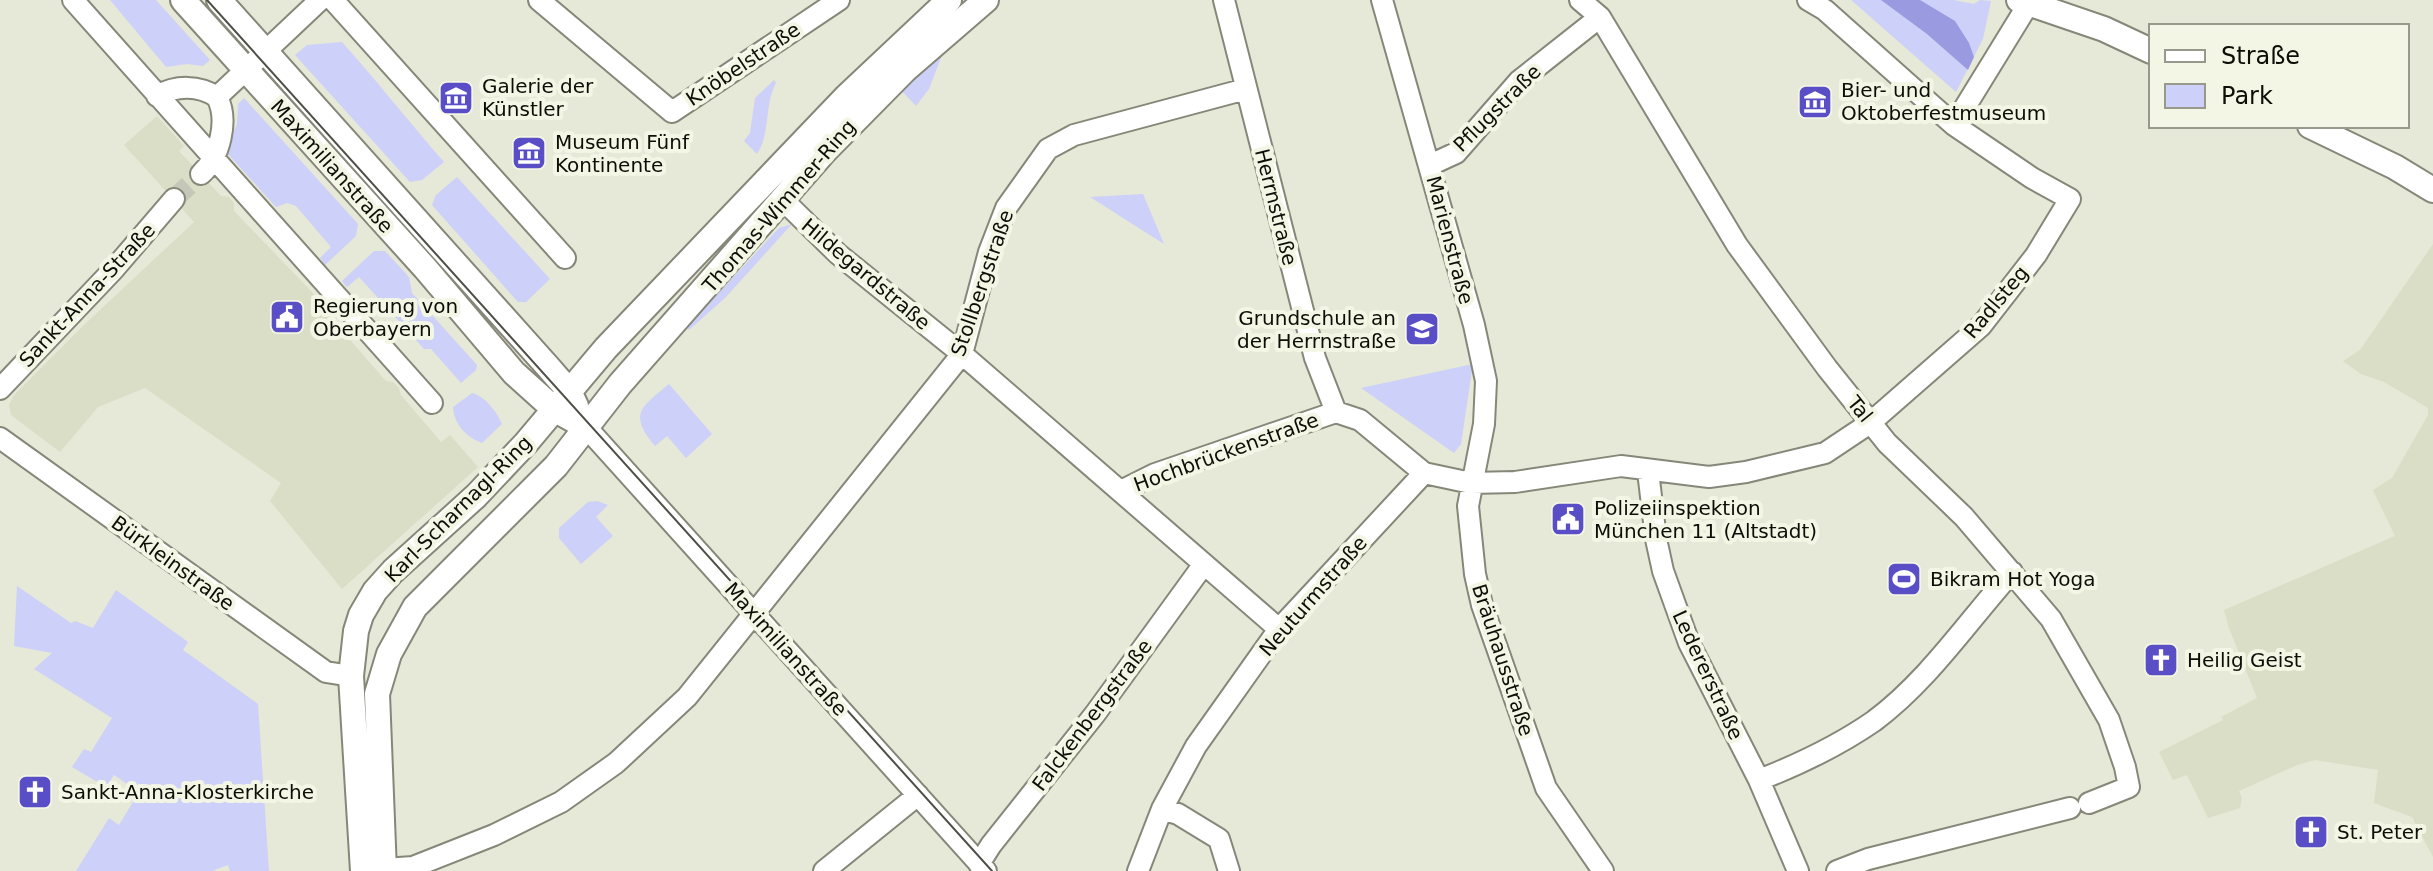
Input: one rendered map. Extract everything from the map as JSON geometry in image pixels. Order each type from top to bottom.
[{"type":"main road","name":"Maximilianstraße","points":[[183,0],[255,61],[586,427]]},
{"type":"main road","name":"Maximilianstraße","points":[[219,0],[255,61]]},
{"type":"main road","name":"Thomas-Wimmer-Ring","points":[[561,400],[596,358],[846,97],[949,0]]},
{"type":"main road","name":"Thomas-Wimmer-Ring","points":[[586,427],[620,384],[824,152],[905,70],[986,0]]},
{"type":"main road","points":[[2066,0],[2104,29]]},
{"type":"main road","points":[[2024,1],[2104,29],[2149,50]]},
{"type":"main road","points":[[2314,128],[2395,167],[2433,190]]},
{"type":"main road","points":[[688,263],[701,269],[703,292]]},
{"type":"main road","name":"Karl-Scharnagl-Ring","points":[[377,870],[351,676],[361,615],[375,591],[393,571],[476,496],[561,400]]},
{"type":"main road","name":"Karl-Scharnagl-Ring","points":[[377,870],[377,694],[400,630],[415,607],[556,466],[586,427]]},
{"type":"main road","points":[[361,615],[376,630],[400,630]]},
{"type":"street","points":[[73,0],[157,96],[207,166],[432,403]]},
{"type":"street","points":[[217,97],[320,0]]},
{"type":"street","points":[[333,0],[565,258]]},
{"type":"street","name":"Knöbelstraße","points":[[539,0],[672,112],[839,0]]},
{"type":"street","name":"Herrnstraße","points":[[1224,0],[1315,358],[1336,412]]},
{"type":"street","name":"Marienstraße","points":[[1382,0],[1478,340],[1486,381],[1484,424],[1471,483]]},
{"type":"street","name":"Tal","points":[[1580,0],[1602,9],[1737,245],[1870,423],[1964,517],[2051,619],[2109,720],[2125,767],[2129,787],[2079,805],[1868,859],[1837,871]]},
{"type":"street","points":[[1808,0],[1825,10],[1954,125],[2024,1]]},
{"type":"street","name":"Pflugstraße","points":[[1430,165],[1456,153],[1519,81],[1602,9]]},
{"type":"street","points":[[157,96],[183,88],[205,90],[217,97],[223,123],[207,166]]},
{"type":"street","name":"Stollbergstraße","points":[[377,870],[413,867],[541,813],[591,783],[687,697],[962,354],[989,252],[1006,208],[1048,149],[1074,135],[1246,89]]},
{"type":"street","name":"Radlsteg","points":[[1870,423],[1981,326],[2036,255],[2070,199],[2032,178],[1954,125]]},
{"type":"street","name":"Sankt-Anna-Straße","points":[[0,389],[95,290],[174,199]]},
{"type":"street","name":"Hildegardstraße","points":[[782,199],[838,254],[962,354],[1279,629]]},
{"type":"street","name":"Hochbrückenstraße","points":[[1121,491],[1155,474],[1336,412],[1360,420],[1424,473],[1471,483],[1515,482],[1621,466],[1709,477],[1746,472],[1825,453],[1870,423]]},
{"type":"street","name":"Maximilianstraße","points":[[586,427],[982,867]]},
{"type":"street","name":"Bürkleinstraße","points":[[0,438],[326,672],[351,676]]},
{"type":"street","name":"Ledererstraße","points":[[1648,471],[1656,539],[1668,585],[1689,643],[1759,780],[1798,871]]},
{"type":"street","name":"Neuturmstraße","points":[[1138,871],[1162,809],[1196,746],[1279,629],[1424,473]]},
{"type":"street","name":"Bräuhausstraße","points":[[1471,483],[1468,506],[1475,574],[1482,605],[1546,788],[1603,871]]},
{"type":"street","name":"Falckenbergstraße","points":[[982,867],[991,845],[1095,714],[1204,564]]},
{"type":"street","points":[[1759,780],[1813,758],[1875,720],[1923,676],[2012,572]]},
{"type":"street","points":[[824,871],[918,795]]},
{"type":"street","points":[[1162,809],[1178,814],[1219,839],[1221,869]]},
{"type":"shaded area","points":[[1881,0],[1920,0],[1955,21],[1974,57],[1968,70],[1927,34]]},
{"type":"shaded area","name":"Regierung von Oberbayern","points":[[157,116],[184,146],[179,151],[221,196],[229,197],[234,203],[234,211],[333,314],[330,317],[386,381],[393,382],[399,388],[401,395],[441,442],[450,435],[478,467],[342,589],[270,501],[281,483],[145,388],[98,407],[60,452],[11,415],[9,405],[14,395],[194,222],[124,145]]},
{"type":"shaded area","points":[[2433,244],[2433,857],[2412,817],[2374,803],[2378,770],[2315,760],[2297,765],[2239,791],[2242,798],[2240,808],[2208,818],[2187,775],[2173,780],[2159,752],[2223,720],[2221,717],[2257,698],[2224,610],[2395,536],[2373,490],[2392,478],[2428,415],[2428,408],[2384,382],[2361,374],[2343,361],[2360,350]]},
{"type":"green space","points":[[110,0],[156,0],[210,60],[203,66],[187,64],[166,67]]},
{"type":"green space","points":[[1851,0],[1954,0],[1974,4],[1980,0],[1991,1],[1983,39],[1956,92]]},
{"type":"green space","points":[[342,42],[444,162],[422,180],[410,182],[295,55],[307,45]]},
{"type":"green space","points":[[944,50],[929,89],[916,106],[899,88]]},
{"type":"green space","points":[[774,80],[776,83],[764,137],[757,154],[744,141],[750,133],[755,98]]},
{"type":"green space","points":[[244,98],[358,224],[356,236],[325,265],[320,258],[331,247],[296,206],[287,203],[276,207],[226,152],[237,124],[238,104]]},
{"type":"green space","points":[[457,177],[550,279],[526,302],[518,302],[432,205],[436,195]]},
{"type":"green space","points":[[1143,194],[1164,244],[1090,197]]},
{"type":"green space","points":[[792,224],[725,298],[689,330],[687,327],[779,228]]},
{"type":"green space","points":[[374,251],[385,251],[409,277],[412,293],[477,365],[476,370],[461,383],[431,349],[424,349],[359,277],[347,287],[342,281]]},
{"type":"green space","points":[[1473,364],[1461,444],[1454,453],[1361,388]]},
{"type":"green space","points":[[669,384],[712,434],[686,458],[667,436],[655,446],[640,418],[645,405]]},
{"type":"green space","points":[[472,393],[490,405],[502,424],[482,443],[462,429],[454,413],[453,407]]},
{"type":"green space","points":[[588,502],[608,505],[596,517],[613,536],[581,564],[559,538],[559,528]]},
{"type":"green space","points":[[17,586],[71,623],[75,621],[93,628],[116,590],[188,642],[183,650],[258,704],[269,871],[230,871],[228,865],[212,871],[76,871],[109,818],[119,825],[139,792],[114,775],[106,787],[72,767],[84,749],[91,752],[112,718],[34,669],[52,653],[14,646]]},
{"type":"tunnel","points":[[174,199],[201,174]]},
{"type":"tram line","points":[[207,0],[992,871]]},
{"type":"place","name":"Galerie der Künstler","points":[[456,98]]},
{"type":"place","name":"Bier- und Oktoberfestmuseum","points":[[1815,102]]},
{"type":"place","name":"Museum Fünf Kontinente","points":[[529,153]]},
{"type":"place","name":"Regierung von Oberbayern","points":[[287,317]]},
{"type":"place","name":"Grundschule an der Herrnstraße","points":[[1422,329]]},
{"type":"place","name":"Polizeiinspektion München 11 (Altstadt)","points":[[1568,519]]},
{"type":"place","name":"Bikram Hot Yoga","points":[[1904,579]]},
{"type":"place","name":"Heilig Geist","points":[[2161,660]]},
{"type":"place","name":"Sankt-Anna-Klosterkirche","points":[[35,792]]},
{"type":"place","name":"St. Peter","points":[[2311,832]]}]
